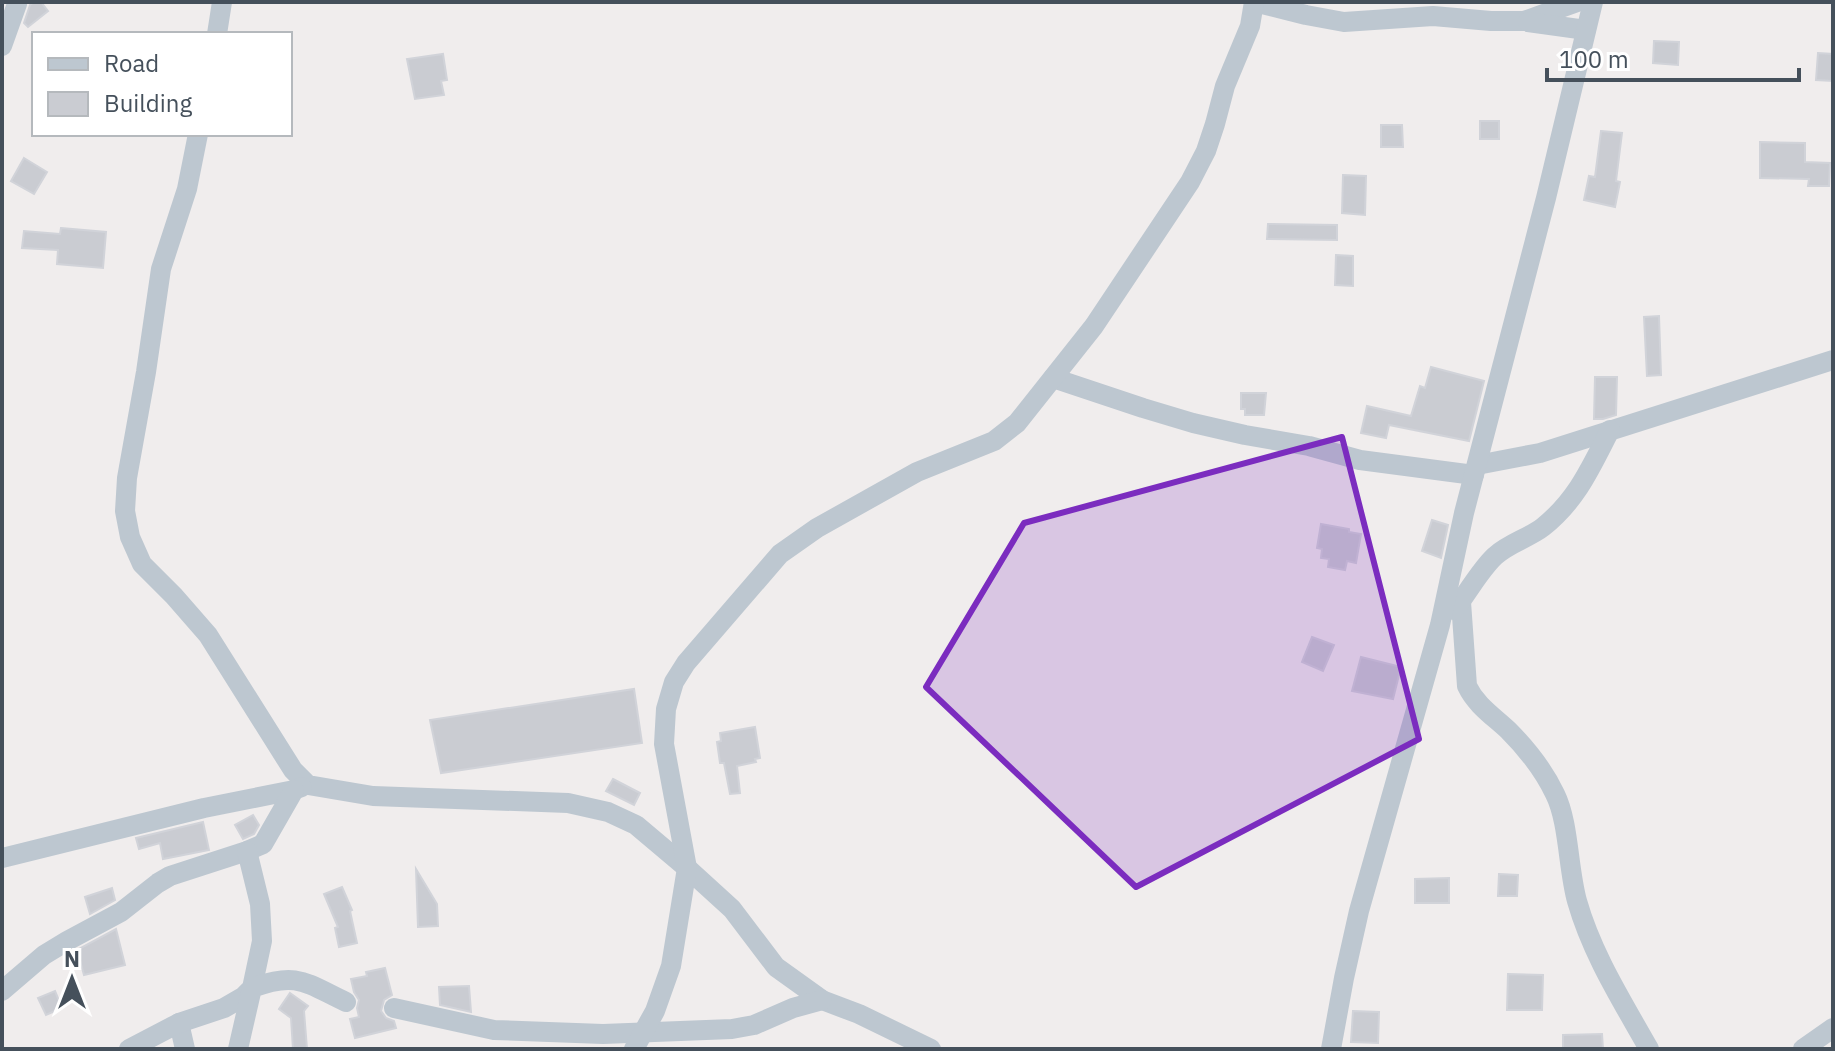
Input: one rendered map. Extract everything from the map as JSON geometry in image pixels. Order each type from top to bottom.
[{"type":"street","points":[[217,32],[222,2]]},
{"type":"street","points":[[639,1041],[663,991],[671,966],[687,868],[664,744],[666,709],[674,682],[686,663],[780,554],[817,528],[917,472],[994,441],[1017,423],[1094,326],[1190,182],[1206,151],[1225,86],[1250,26],[1254,2],[1344,22],[1433,16],[1524,21],[1586,30]]},
{"type":"street","points":[[1524,21],[1577,2]]},
{"type":"street","points":[[1331,1049],[1359,911],[1440,625],[1475,470],[1593,2]]},
{"type":"street","points":[[2,20],[18,3]]},
{"type":"street","points":[[2,46],[18,3]]},
{"type":"street","points":[[198,136],[187,189],[161,269],[127,478],[125,511],[130,537],[142,564],[208,635],[293,770],[301,788]]},
{"type":"street","points":[[1053,378],[1155,412],[1245,435],[1309,446],[1360,460],[1475,470],[1540,453],[1833,360]]},
{"type":"street","points":[[1440,625],[1496,555],[1542,528],[1569,502],[1586,479],[1610,430]]},
{"type":"street","points":[[1461,602],[1467,686],[1472,696],[1524,749],[1556,795],[1577,899],[1594,950],[1649,1049]]},
{"type":"street","points":[[2,991],[44,955],[121,912],[170,876],[263,844],[301,788]]},
{"type":"street","points":[[2,858],[204,808],[301,788],[373,796],[568,803],[608,812],[636,825],[732,909],[776,967],[822,1000],[859,1014],[931,1049]]},
{"type":"street","points":[[238,1049],[262,941],[260,904],[247,851]]},
{"type":"street","points":[[129,1049],[179,1023],[224,1008],[252,988],[278,979],[301,981],[346,1002]]},
{"type":"street","points":[[394,1008],[494,1030],[639,1041],[754,1025],[793,1008],[822,1000]]},
{"type":"street","points":[[179,1023],[185,1049]]},
{"type":"street","points":[[1803,1049],[1833,1028]]},
{"type":"highlighted area","points":[[1342,437],[1419,739],[1136,887],[926,687],[1024,523]]},
{"type":"building","points":[[34,2],[41,2],[48,11],[28,27],[24,23]]},
{"type":"building","points":[[1654,41],[1679,42],[1678,65],[1653,63]]},
{"type":"building","points":[[1818,53],[1833,54],[1833,81],[1816,80]]},
{"type":"building","points":[[443,54],[447,80],[441,81],[444,95],[415,99],[407,59]]},
{"type":"building","points":[[1480,121],[1499,121],[1499,139],[1480,139]]},
{"type":"building","points":[[1381,125],[1402,125],[1403,147],[1381,147]]},
{"type":"building","points":[[1601,131],[1622,133],[1616,181],[1620,182],[1615,207],[1584,200],[1589,176],[1595,177]]},
{"type":"building","points":[[1760,142],[1805,143],[1805,162],[1830,163],[1829,186],[1808,186],[1809,179],[1760,178]]},
{"type":"building","points":[[24,158],[47,172],[34,194],[11,181]]},
{"type":"building","points":[[1343,175],[1366,176],[1365,215],[1342,213]]},
{"type":"building","points":[[1268,224],[1337,225],[1337,240],[1267,239]]},
{"type":"building","points":[[61,228],[106,232],[103,268],[57,264],[58,250],[22,248],[24,231],[60,234]]},
{"type":"building","points":[[1336,255],[1353,256],[1353,286],[1335,285]]},
{"type":"building","points":[[1659,316],[1661,375],[1647,376],[1644,317]]},
{"type":"building","points":[[1431,367],[1484,381],[1469,441],[1389,425],[1386,438],[1361,433],[1367,406],[1411,416],[1420,386],[1425,388]]},
{"type":"building","points":[[1595,377],[1617,377],[1616,415],[1594,419]]},
{"type":"building","points":[[1241,393],[1266,393],[1264,415],[1245,415],[1245,409],[1241,409]]},
{"type":"building","points":[[1432,520],[1448,525],[1441,558],[1422,551]]},
{"type":"building","points":[[1321,524],[1361,534],[1356,563],[1347,561],[1345,570],[1328,567],[1329,559],[1321,558],[1322,549],[1317,548]]},
{"type":"building","points":[[1312,637],[1334,645],[1323,671],[1302,662]]},
{"type":"building","points":[[1361,657],[1401,667],[1393,699],[1352,691]]},
{"type":"building","points":[[634,689],[642,743],[441,773],[430,720]]},
{"type":"building","points":[[755,727],[760,758],[755,759],[756,762],[737,766],[740,793],[730,794],[724,763],[720,763],[717,742],[721,741],[720,733]]},
{"type":"building","points":[[613,779],[640,793],[634,805],[606,791]]},
{"type":"building","points":[[253,815],[259,825],[254,834],[243,839],[235,825]]},
{"type":"building","points":[[203,822],[209,850],[163,859],[160,843],[139,849],[136,838]]},
{"type":"building","points":[[416,869],[437,904],[438,926],[418,927]]},
{"type":"building","points":[[1499,874],[1518,875],[1517,896],[1498,896]]},
{"type":"building","points":[[1449,878],[1449,903],[1415,903],[1415,879]]},
{"type":"building","points":[[342,887],[352,910],[357,943],[339,947],[335,928],[338,927],[324,894]]},
{"type":"building","points":[[112,888],[115,900],[90,914],[85,897]]},
{"type":"building","points":[[116,929],[125,965],[84,975],[77,950]]},
{"type":"building","points":[[385,968],[392,995],[384,1000],[381,1011],[386,1018],[394,1021],[396,1028],[355,1038],[350,1019],[359,1017],[359,1000],[351,979]]},
{"type":"building","points":[[1508,974],[1543,975],[1542,1010],[1507,1010]]},
{"type":"building","points":[[469,986],[471,1012],[440,1005],[439,987]]},
{"type":"building","points":[[55,991],[62,1008],[46,1015],[38,998]]},
{"type":"building","points":[[290,993],[308,1006],[304,1011],[307,1049],[293,1049],[291,1018],[279,1009]]},
{"type":"building","points":[[1353,1011],[1379,1012],[1378,1043],[1351,1042]]},
{"type":"building","points":[[1602,1034],[1603,1049],[1563,1049],[1563,1035]]}]
